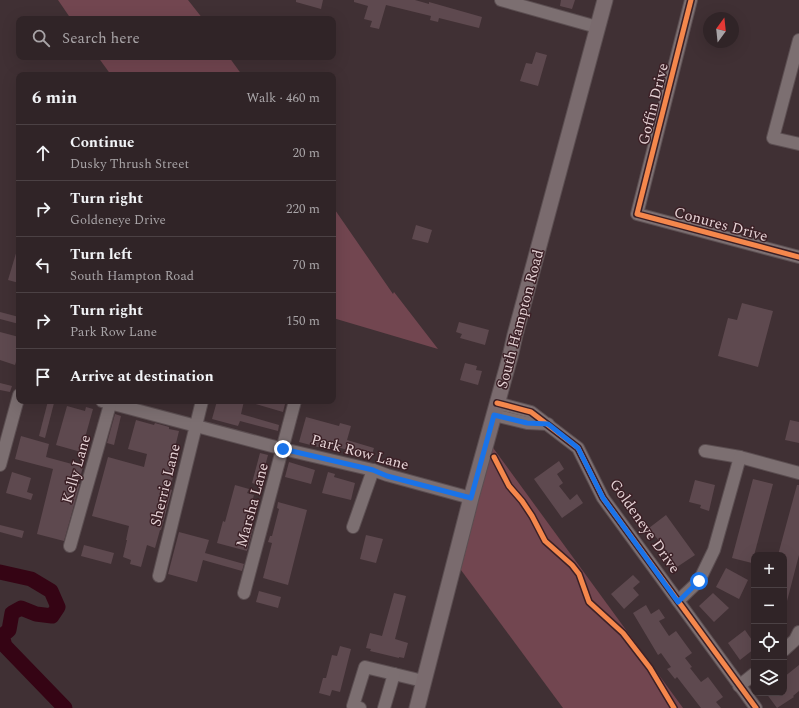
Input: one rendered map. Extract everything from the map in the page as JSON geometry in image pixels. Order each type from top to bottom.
[{"type":"main road","name":"South Hampton Road","points":[[417,708],[471,498],[510,358],[605,0]]},
{"type":"street","points":[[501,0],[597,27]]},
{"type":"street","name":"Goffin Drive","points":[[638,214],[691,0]]},
{"type":"street","points":[[799,40],[773,138],[799,144]]},
{"type":"street","name":"Conures Drive","points":[[638,214],[799,257]]},
{"type":"street","points":[[0,465],[17,404]]},
{"type":"street","name":"Kelly Lane","points":[[70,546],[107,404]]},
{"type":"street","name":"Park Row Lane","points":[[116,404],[283,449],[373,470],[387,476],[471,498]]},
{"type":"street","name":"Sherrie Lane","points":[[159,576],[201,404]]},
{"type":"street","name":"Marsha Lane","points":[[244,593],[294,404]]},
{"type":"street","name":"Goldeneye Drive","points":[[496,409],[527,423],[548,424],[578,448],[603,498],[756,708]]},
{"type":"street","points":[[705,451],[740,457],[799,472]]},
{"type":"street","points":[[678,602],[699,581],[714,550],[740,457]]},
{"type":"street","points":[[353,527],[373,470]]},
{"type":"street","points":[[787,647],[795,640],[799,632]]},
{"type":"street","points":[[360,708],[354,706],[365,667],[423,682]]},
{"type":"street","points":[[384,708],[394,674]]},
{"type":"street","points":[[739,686],[751,676]]},
{"type":"shaded area","points":[[58,0],[188,0],[201,16],[69,16]]},
{"type":"shaded area","points":[[100,60],[231,60],[240,72],[109,72]]},
{"type":"shaded area","points":[[336,211],[393,294],[394,292],[438,349],[336,319]]},
{"type":"shaded area","points":[[491,445],[683,708],[563,708],[458,566]]},
{"type":"building","points":[[296,0],[323,0],[321,9],[296,2]]},
{"type":"building","points":[[354,0],[415,0],[429,4],[429,2],[482,17],[479,28],[439,18],[438,22],[430,20],[431,16],[386,5],[379,29],[370,27],[372,21],[364,19],[368,6],[354,2]]},
{"type":"building","points":[[561,0],[575,0],[572,9],[560,6]]},
{"type":"building","points":[[536,52],[547,55],[538,86],[520,81],[526,63],[532,64]]},
{"type":"building","points":[[416,225],[432,230],[428,243],[412,239]]},
{"type":"building","points":[[16,253],[16,282],[8,280]]},
{"type":"building","points":[[742,303],[773,311],[758,367],[718,356],[728,318],[737,320]]},
{"type":"building","points":[[0,312],[16,316],[16,323],[0,319]]},
{"type":"building","points":[[459,322],[489,330],[485,345],[460,338],[462,334],[456,332]]},
{"type":"building","points":[[0,332],[16,336],[15,365],[0,360]]},
{"type":"building","points":[[465,363],[477,366],[476,370],[482,371],[478,385],[460,380]]},
{"type":"building","points":[[0,383],[12,386],[10,392],[0,390]]},
{"type":"building","points":[[47,404],[54,404],[45,438],[39,436]]},
{"type":"building","points":[[216,404],[243,404],[241,414],[279,425],[278,431],[240,421],[238,426],[212,419]]},
{"type":"building","points":[[255,404],[285,404],[283,412]]},
{"type":"building","points":[[67,406],[85,411],[86,407],[93,409],[81,452],[56,445]]},
{"type":"building","points":[[115,414],[121,416],[114,445],[107,443]]},
{"type":"building","points":[[306,417],[339,426],[340,423],[351,426],[347,440],[374,448],[371,457],[324,443],[322,448],[299,442]]},
{"type":"building","points":[[136,420],[154,425],[155,423],[169,427],[169,429],[179,431],[170,468],[175,469],[170,489],[172,490],[161,530],[155,548],[147,545],[141,567],[130,564],[131,560],[123,557],[129,526],[92,516],[108,457],[144,467],[147,454],[128,449]]},
{"type":"building","points":[[790,420],[799,422],[799,443],[785,440]]},
{"type":"building","points":[[21,436],[49,444],[46,457],[83,467],[78,484],[80,484],[64,541],[37,534],[53,469],[15,459]]},
{"type":"building","points":[[260,453],[268,455],[260,485],[252,483]]},
{"type":"building","points":[[559,461],[564,469],[557,474],[563,483],[559,486],[570,500],[577,494],[583,503],[562,518],[534,479]]},
{"type":"building","points":[[289,462],[315,470],[311,484],[285,477]]},
{"type":"building","points":[[12,472],[31,478],[27,492],[33,494],[31,500],[6,493]]},
{"type":"building","points":[[328,472],[335,474],[334,477],[355,483],[351,500],[322,493]]},
{"type":"building","points":[[753,479],[773,484],[755,552],[751,552],[751,563],[732,558]]},
{"type":"building","points":[[695,480],[715,485],[709,511],[700,508],[701,505],[689,502]]},
{"type":"building","points":[[235,485],[249,489],[247,493],[254,495],[245,527],[253,529],[247,551],[217,543],[223,521],[225,522]]},
{"type":"building","points":[[797,485],[799,485],[799,555],[787,601],[787,552],[779,552]]},
{"type":"building","points":[[278,502],[307,510],[288,585],[263,578],[272,543],[268,542],[270,536],[272,536],[279,509],[277,508]]},
{"type":"building","points":[[666,515],[695,555],[677,567],[649,528]]},
{"type":"building","points":[[0,525],[24,531],[22,538],[0,532]]},
{"type":"building","points":[[179,532],[209,540],[205,553],[244,564],[242,571],[203,560],[197,582],[168,574]]},
{"type":"building","points":[[366,535],[383,539],[376,563],[360,559]]},
{"type":"building","points":[[84,545],[114,553],[111,564],[81,556]]},
{"type":"building","points":[[726,568],[748,580],[739,599],[716,587]]},
{"type":"building","points":[[633,575],[640,582],[633,588],[639,595],[624,609],[611,594]]},
{"type":"building","points":[[259,591],[281,597],[278,608],[256,602]]},
{"type":"building","points":[[394,593],[406,596],[395,639],[408,643],[404,658],[370,651],[371,649],[366,648],[370,633],[382,636]]},
{"type":"building","points":[[713,593],[729,608],[714,622],[699,606]]},
{"type":"building","points":[[646,605],[651,614],[659,609],[665,618],[659,621],[669,636],[676,631],[692,653],[685,658],[692,667],[690,668],[701,682],[708,677],[723,697],[716,702],[721,708],[701,708],[677,677],[675,679],[667,669],[671,667],[661,653],[658,655],[633,613]]},
{"type":"building","points":[[745,630],[751,639],[751,651],[740,660],[728,643]]},
{"type":"building","points":[[340,646],[351,649],[340,692],[332,690],[330,696],[319,693],[323,678],[326,678],[332,655],[337,656]]},
{"type":"building","points":[[799,665],[799,691],[793,696],[794,697],[777,708],[768,696],[787,696],[787,675]]},
{"type":"waterway","points":[[0,572],[31,579],[51,591],[58,607],[52,616],[36,614],[21,608],[12,613],[9,630],[2,636],[5,646],[65,708]]},
{"type":"cycle path","points":[[691,0],[637,214],[799,257]]},
{"type":"cycle path","points":[[497,403],[531,412],[578,448],[603,498],[756,708]]},
{"type":"cycle path","points":[[494,457],[509,486],[532,516],[545,541],[572,565],[579,574],[589,602],[623,633],[650,668],[674,708]]},
{"type":"route","points":[[283,449],[373,470],[387,476],[471,498],[494,415],[527,423],[548,424],[578,448],[603,498],[678,602],[699,581]]}]
